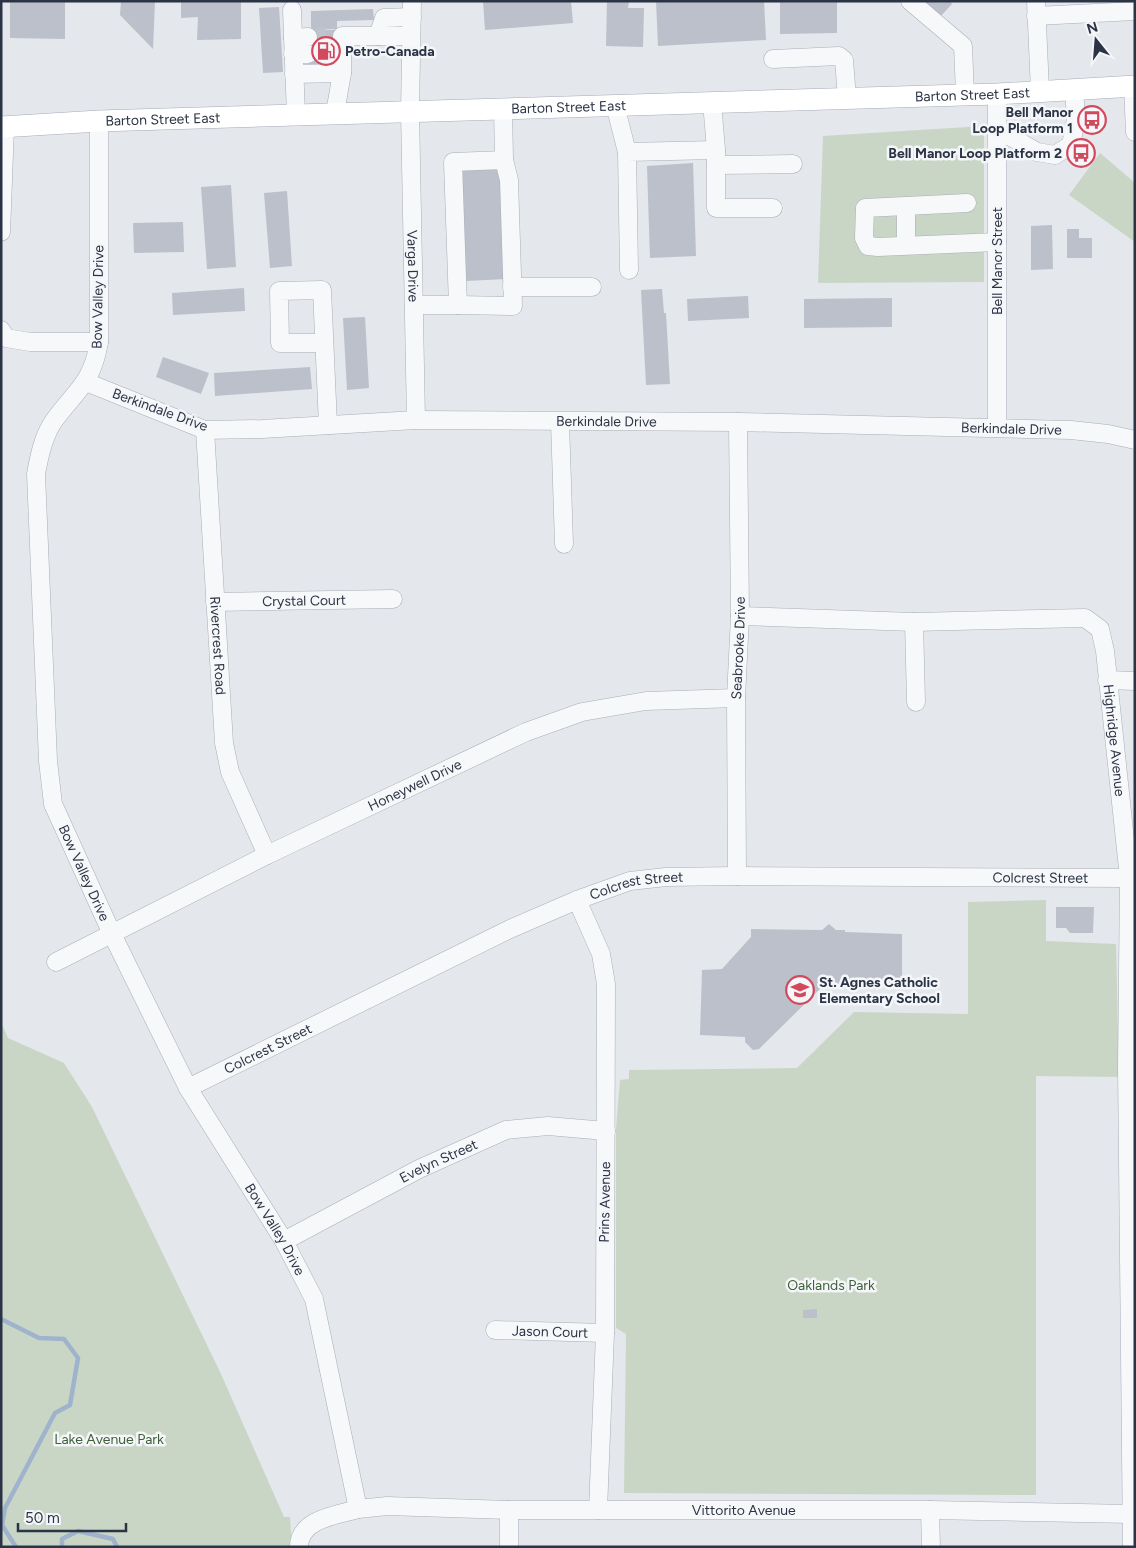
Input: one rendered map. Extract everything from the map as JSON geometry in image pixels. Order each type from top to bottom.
[{"type":"main road","name":"Barton Street East","points":[[3,127],[99,121],[997,94],[1134,86]]},
{"type":"street","points":[[910,1],[963,46],[965,94]]},
{"type":"street","points":[[378,36],[384,18],[412,9]]},
{"type":"street","name":"Varga Drive","points":[[412,9],[410,111],[416,420]]},
{"type":"street","points":[[1040,91],[1036,9],[1135,11]]},
{"type":"street","points":[[292,10],[301,45],[294,74],[296,115]]},
{"type":"street","points":[[336,114],[342,73],[339,44],[378,36],[411,36]]},
{"type":"street","points":[[773,59],[839,56],[844,60],[847,98]]},
{"type":"street","points":[[294,74],[342,73]]},
{"type":"street","points":[[1134,86],[1135,132]]},
{"type":"street","points":[[997,129],[1037,152],[1055,154],[1071,145],[1076,119],[1074,89]]},
{"type":"street","name":"Bell Manor Street","points":[[997,94],[997,428]]},
{"type":"street","points":[[712,102],[716,157],[716,208],[773,208]]},
{"type":"street","points":[[615,105],[627,152],[629,270]]},
{"type":"street","points":[[414,305],[513,306],[509,180],[504,160],[503,108]]},
{"type":"street","name":"Bow Valley Drive","points":[[99,121],[99,342],[95,364],[86,382],[52,424],[39,455],[36,474],[48,761],[53,804],[112,934],[188,1088],[284,1241],[314,1299],[358,1509]]},
{"type":"street","points":[[1,232],[3,127]]},
{"type":"street","points":[[627,152],[793,164]]},
{"type":"street","points":[[458,306],[454,162],[504,160]]},
{"type":"street","points":[[967,203],[865,208],[864,238],[868,246],[997,242]]},
{"type":"street","points":[[906,207],[906,245]]},
{"type":"street","points":[[512,287],[592,287]]},
{"type":"street","points":[[1,330],[6,338],[30,342],[99,342]]},
{"type":"street","points":[[324,343],[328,425]]},
{"type":"street","name":"Berkindale Drive","points":[[86,382],[205,430],[262,430],[416,420],[738,422],[1071,430],[1108,434],[1135,440]]},
{"type":"street","points":[[560,422],[564,544]]},
{"type":"street","name":"Seabrooke Drive","points":[[737,876],[736,698],[740,616],[738,422]]},
{"type":"street","name":"Rivercrest Road","points":[[205,430],[224,743],[230,772],[267,855]]},
{"type":"street","name":"Crystal Court","points":[[215,602],[393,599]]},
{"type":"street","name":"Highridge Avenue","points":[[740,616],[914,622],[1085,618],[1100,629],[1105,651],[1129,878],[1132,1171],[1132,1547]]},
{"type":"street","points":[[914,622],[916,702]]},
{"type":"street","points":[[1107,680],[1135,681]]},
{"type":"street","name":"Honeywell Drive","points":[[56,962],[267,855],[526,732],[582,712],[646,702],[736,698]]},
{"type":"street","name":"Colcrest Street","points":[[188,1088],[510,929],[577,900],[630,881],[666,877],[737,876],[1129,878]]},
{"type":"street","name":"Prins Avenue","points":[[577,900],[601,954],[606,984],[605,1333],[598,1510]]},
{"type":"street","name":"Evelyn Street","points":[[284,1241],[419,1169],[506,1130],[548,1126],[606,1130]]},
{"type":"street","name":"Jason Court","points":[[495,1330],[605,1333]]},
{"type":"street","name":"Vittorito Avenue","points":[[358,1509],[387,1506],[509,1510],[930,1510],[1131,1514]]},
{"type":"street","points":[[299,1547],[299,1540],[308,1525],[358,1509]]},
{"type":"street","points":[[509,1510],[509,1547]]},
{"type":"street","points":[[930,1510],[930,1547]]},
{"type":"green space","points":[[984,126],[984,282],[818,283],[823,136]]},
{"type":"green space","points":[[1100,153],[1135,183],[1135,242],[1069,195]]},
{"type":"green space","name":"Oaklands Park","points":[[1046,900],[1046,941],[1116,944],[1119,1077],[1036,1076],[1036,1495],[624,1493],[626,1334],[616,1328],[616,1129],[620,1080],[629,1079],[629,1070],[797,1068],[854,1012],[968,1014],[968,902]]},
{"type":"green space","name":"Lake Avenue Park","points":[[1,1022],[8,1038],[64,1063],[92,1107],[221,1374],[284,1517],[290,1517],[291,1533],[297,1547],[1,1547]]},
{"type":"building","points":[[10,1],[65,1],[65,39],[10,38]]},
{"type":"building","points":[[121,1],[155,1],[153,49],[120,15]]},
{"type":"building","points":[[181,1],[241,1],[241,39],[197,40],[198,17],[181,18]]},
{"type":"building","points":[[483,1],[571,1],[573,23],[485,30]]},
{"type":"building","points":[[607,1],[629,1],[628,8],[644,8],[643,47],[606,46]]},
{"type":"building","points":[[656,1],[764,1],[766,40],[658,46]]},
{"type":"building","points":[[780,1],[837,1],[837,33],[780,34]]},
{"type":"building","points":[[920,1],[950,1],[952,4],[938,19]]},
{"type":"building","points":[[279,7],[283,72],[263,73],[259,8]]},
{"type":"building","points":[[373,9],[374,20],[337,21],[337,29],[311,30],[311,11]]},
{"type":"building","points":[[308,30],[336,30],[337,70],[309,70]]},
{"type":"building","points":[[501,162],[506,279],[466,281],[461,164]]},
{"type":"building","points":[[693,163],[696,256],[650,258],[647,166]]},
{"type":"building","points":[[231,185],[236,267],[207,269],[201,187]]},
{"type":"building","points":[[287,191],[292,266],[270,268],[264,193]]},
{"type":"building","points":[[183,222],[184,252],[134,253],[133,223]]},
{"type":"building","points":[[1052,225],[1053,269],[1031,270],[1031,226]]},
{"type":"building","points":[[1067,229],[1079,229],[1079,238],[1092,238],[1092,258],[1067,258]]},
{"type":"building","points":[[244,288],[245,311],[173,315],[172,293]]},
{"type":"building","points":[[662,289],[664,313],[666,313],[670,384],[646,385],[641,290]]},
{"type":"building","points":[[748,296],[749,318],[688,321],[687,299]]},
{"type":"building","points":[[892,298],[892,327],[804,328],[804,299]]},
{"type":"building","points":[[365,317],[369,388],[347,390],[343,318]]},
{"type":"building","points":[[163,357],[209,373],[201,394],[156,377]]},
{"type":"building","points":[[310,367],[312,389],[215,396],[214,373]]},
{"type":"building","points":[[1056,907],[1094,907],[1093,933],[1070,933],[1066,928],[1056,928]]},
{"type":"building","points":[[829,924],[836,930],[845,930],[845,932],[902,934],[902,985],[835,984],[830,979],[759,1049],[753,1050],[745,1042],[745,1037],[700,1035],[702,970],[722,969],[751,937],[751,929],[822,930]]},
{"type":"building","points":[[817,1309],[817,1318],[803,1318],[803,1310]]},
{"type":"waterway","points":[[1,1319],[39,1338],[64,1339],[78,1358],[70,1405],[55,1413],[5,1508],[2,1525],[16,1547]]},
{"type":"waterway","points":[[62,1547],[62,1539],[78,1531],[113,1539],[117,1547]]},
{"type":"tunnel","points":[[308,37],[336,36]]},
{"type":"tunnel","points":[[308,54],[336,53]]},
{"type":"place","name":"Petro-Canada","points":[[326,51]]},
{"type":"place","name":"Bell Manor Loop Platform 1","points":[[1092,120]]},
{"type":"place","name":"Bell Manor Loop Platform 2","points":[[1081,153]]},
{"type":"place","name":"St. Agnes Catholic Elementary School","points":[[800,990]]}]
